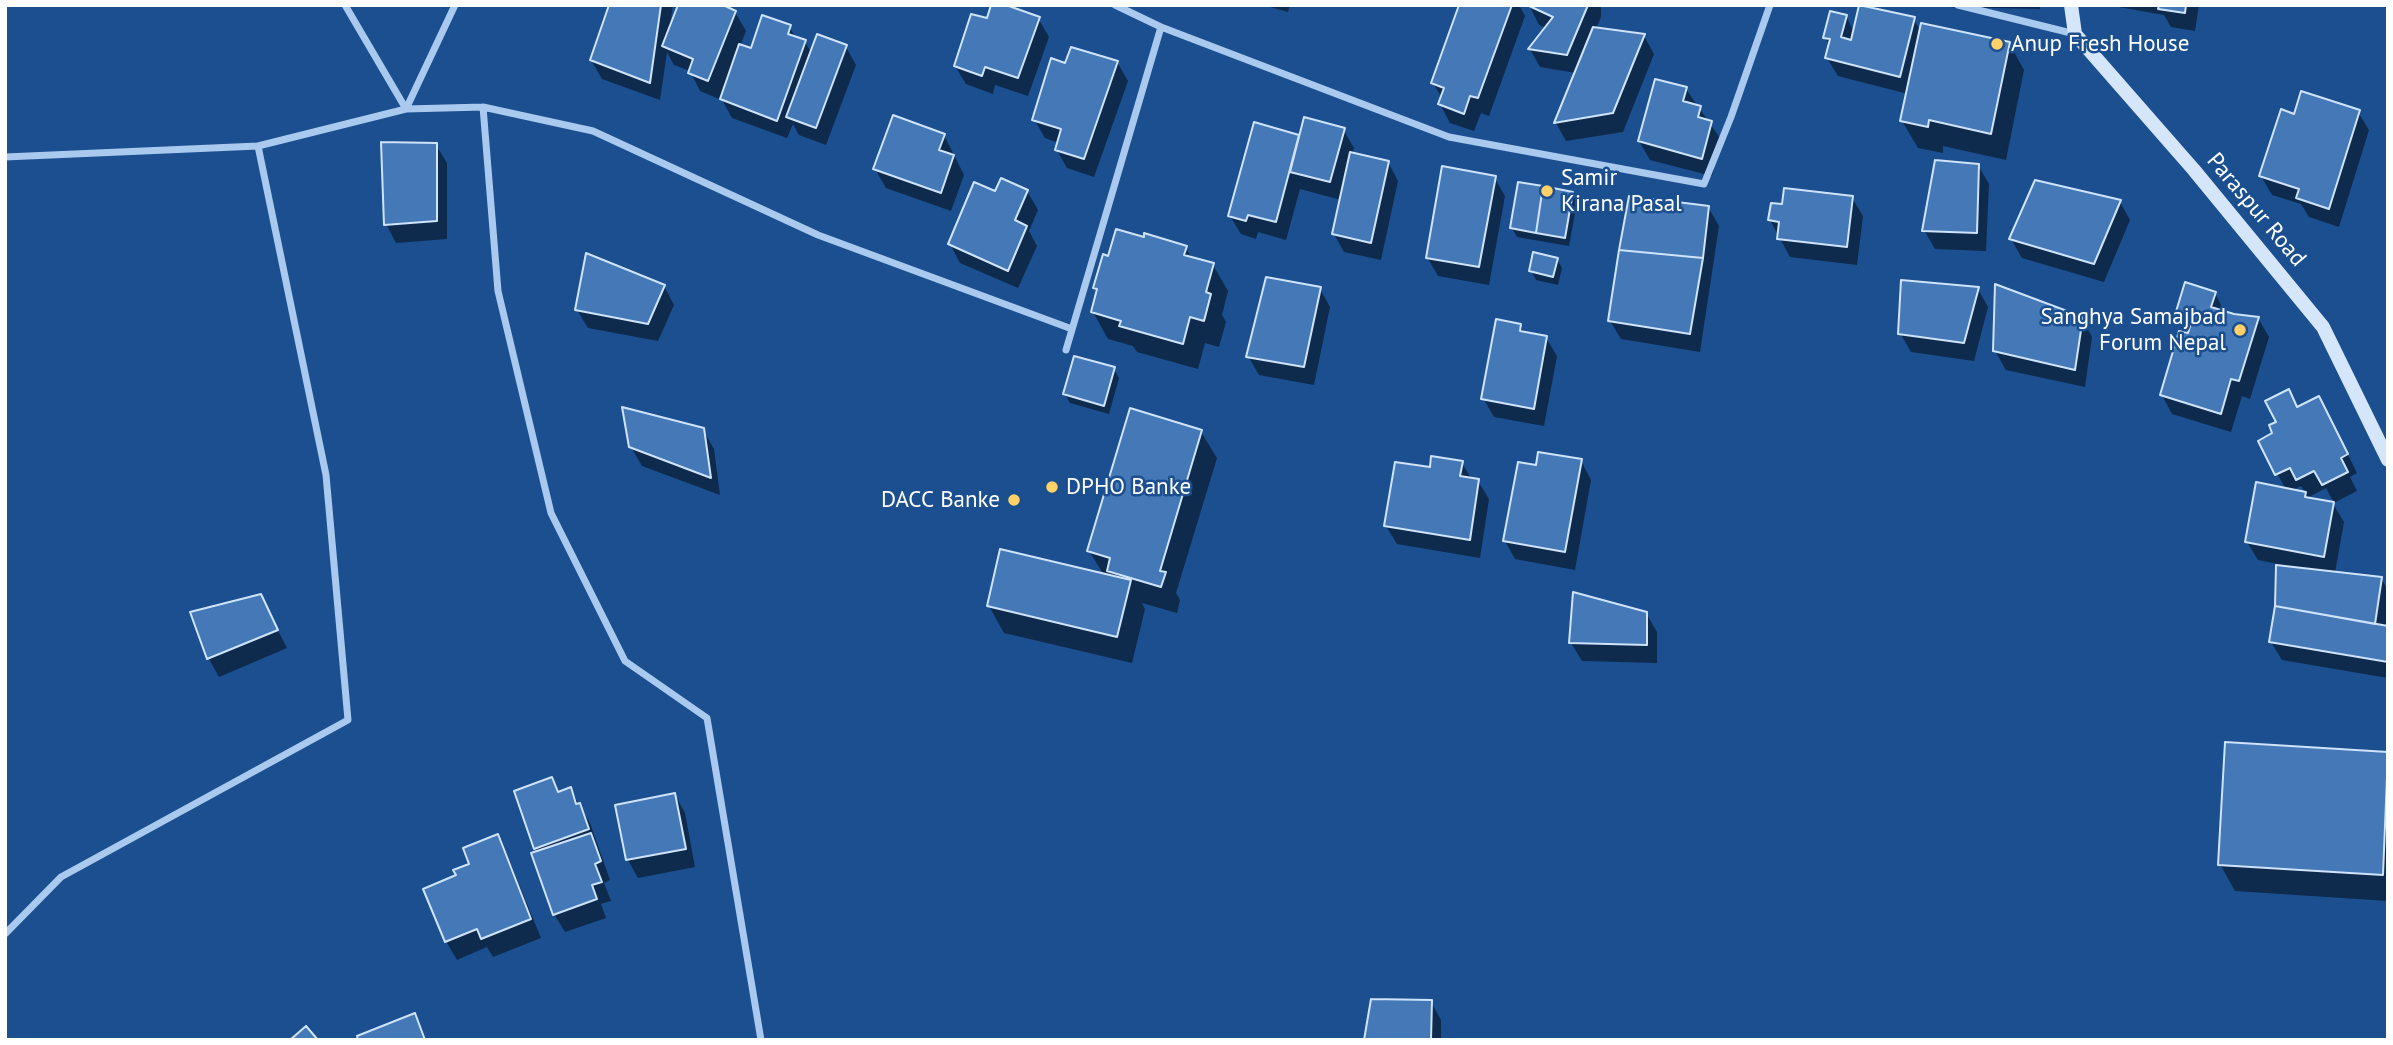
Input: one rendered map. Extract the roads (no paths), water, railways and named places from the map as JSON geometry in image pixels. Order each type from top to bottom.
[{"type":"street","points":[[345,5],[406,109]]},
{"type":"street","points":[[406,109],[454,5]]},
{"type":"street","points":[[1115,5],[1161,27],[1449,137],[1704,184],[1731,117],[1770,5]]},
{"type":"street","points":[[1958,5],[2075,34],[2071,5]]},
{"type":"street","points":[[1066,350],[1161,27]]},
{"type":"street","name":"Paraspur Road","points":[[2075,34],[2194,170],[2323,327],[2388,460]]},
{"type":"street","points":[[483,107],[498,291],[551,513],[625,661],[708,718],[761,1040]]},
{"type":"street","points":[[5,157],[258,146],[406,109],[483,107],[593,131],[818,235],[1072,329]]},
{"type":"street","points":[[5,934],[61,877],[348,720],[326,475],[258,146]]},
{"type":"place","name":"Anup Fresh House","points":[[1997,44]]},
{"type":"place","name":"Samir Kirana Pasal","points":[[1547,191]]},
{"type":"place","name":"Sanghya Samajbad Forum Nepal","points":[[2240,330]]},
{"type":"place","name":"DPHO Banke","points":[[1052,487]]},
{"type":"place","name":"DACC Banke","points":[[1014,500]]}]
